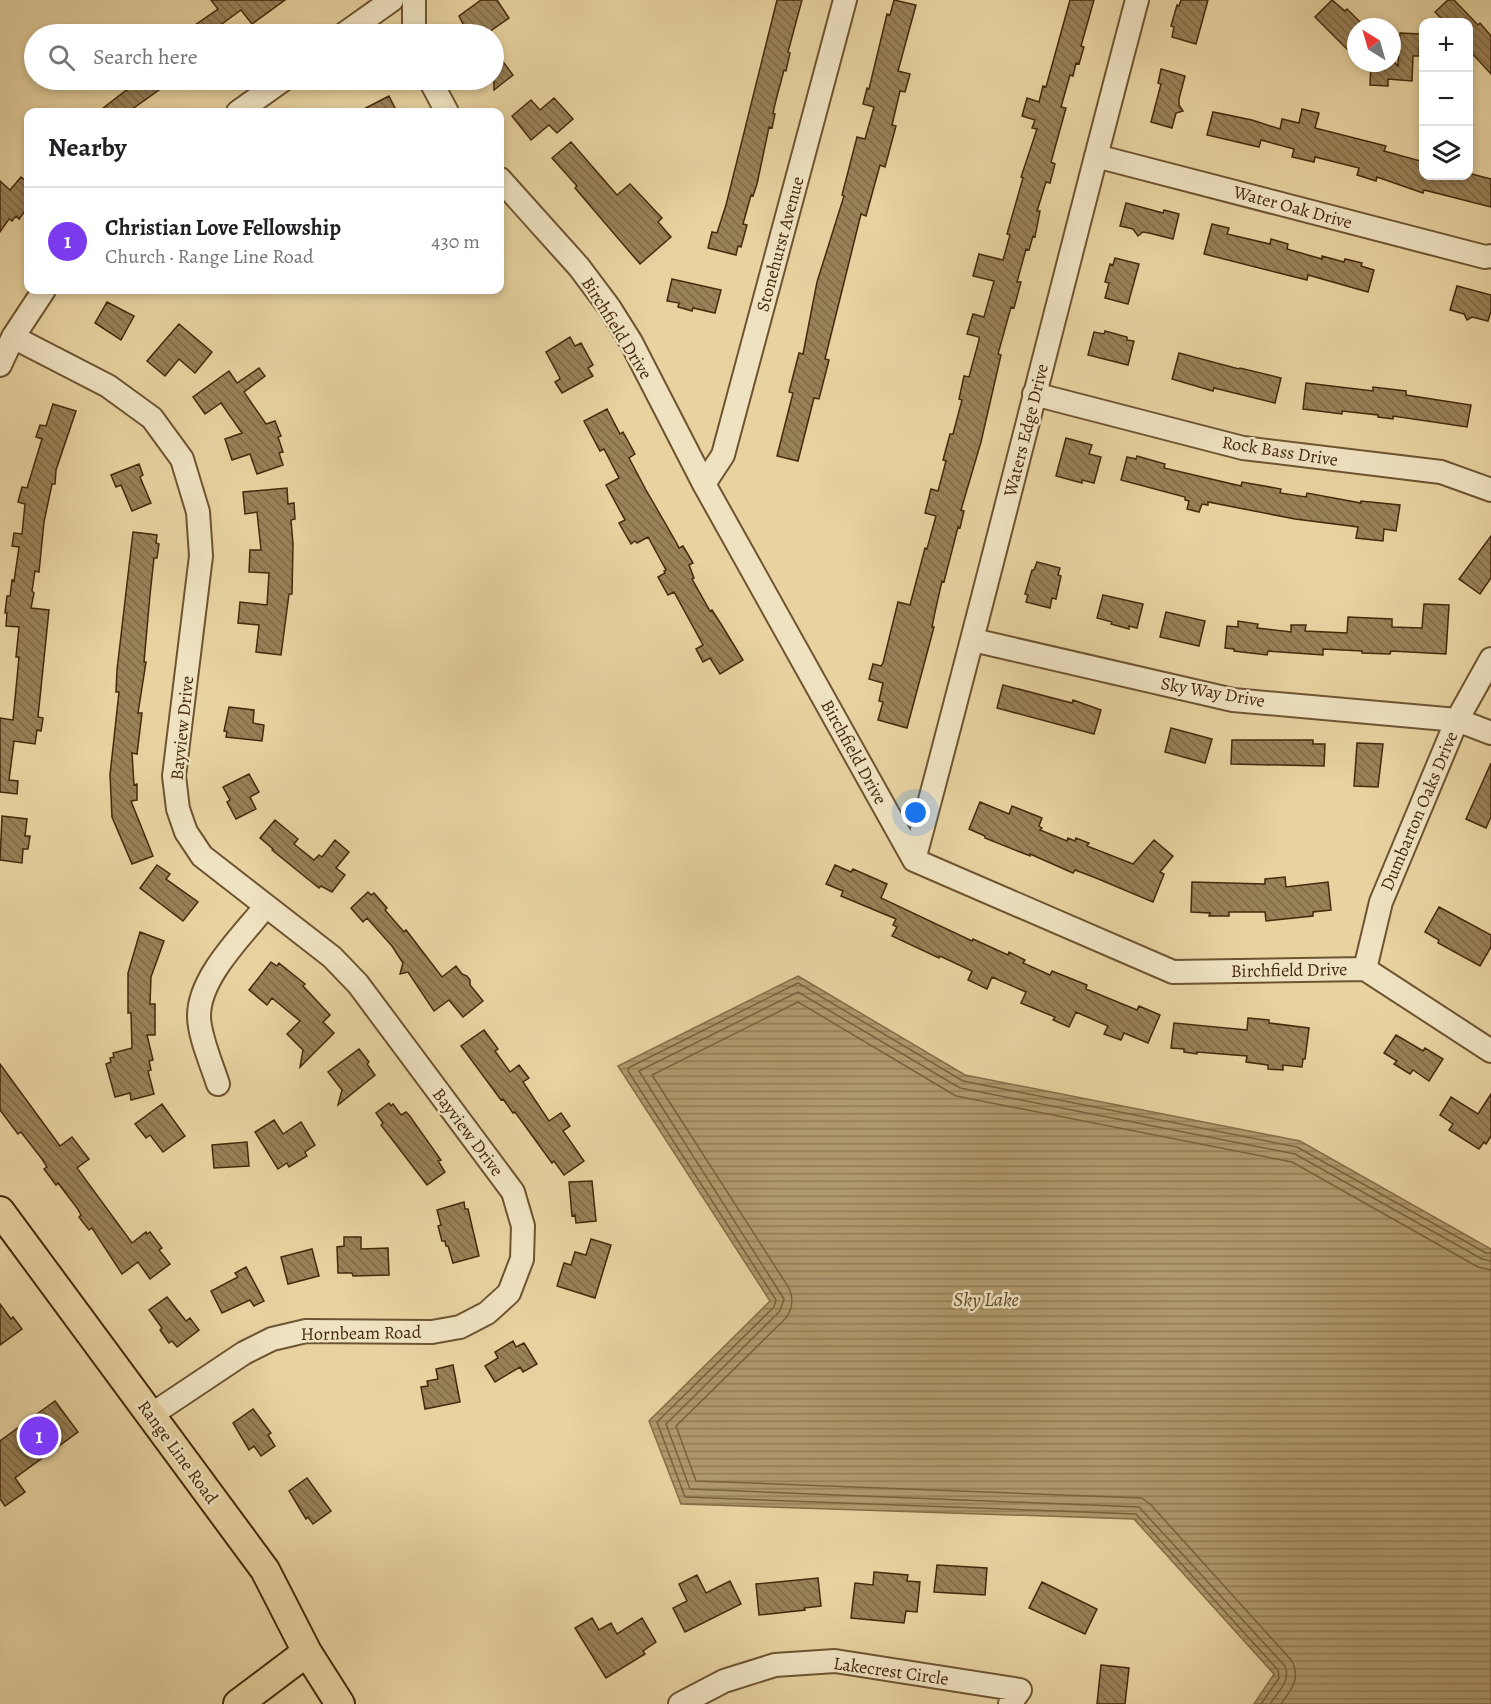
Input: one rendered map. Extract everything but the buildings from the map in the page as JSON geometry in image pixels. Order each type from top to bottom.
[{"type":"main road","name":"Range Line Road","points":[[0,1211],[265,1570],[308,1652],[340,1704]]},
{"type":"main road","points":[[238,1704],[308,1652]]},
{"type":"street","points":[[358,24],[392,0]]},
{"type":"street","points":[[414,0],[415,24]]},
{"type":"street","name":"Stonehurst Avenue","points":[[704,484],[723,455],[845,0]]},
{"type":"street","name":"Waters Edge Drive","points":[[914,860],[973,640],[1034,394],[1137,0]]},
{"type":"street","points":[[244,108],[269,90]]},
{"type":"street","points":[[435,90],[445,108]]},
{"type":"street","name":"Water Oak Drive","points":[[1096,156],[1485,257],[1491,256]]},
{"type":"street","name":"Birchfield Drive","points":[[504,183],[579,267],[609,307],[631,342],[704,484],[914,860],[1173,972],[1365,969],[1491,1051]]},
{"type":"street","points":[[0,365],[13,337],[41,294]]},
{"type":"street","name":"Bayview Drive","points":[[13,337],[108,386],[152,418],[182,459],[198,512],[201,556],[174,776],[178,809],[186,832],[202,856],[332,957],[358,984],[513,1192],[523,1226],[522,1258]]},
{"type":"street","name":"Rock Bass Drive","points":[[1034,394],[1243,448],[1441,472],[1491,490]]},
{"type":"street","name":"Sky Way Drive","points":[[973,640],[1233,700],[1457,720],[1491,733]]},
{"type":"street","name":"Dumbarton Oaks Drive","points":[[1365,969],[1381,902],[1457,720],[1491,659]]},
{"type":"street","points":[[218,1084],[199,1018],[202,992],[211,976],[266,906]]},
{"type":"street","name":"Hornbeam Road","points":[[151,1415],[244,1353],[272,1339],[306,1331],[432,1332],[460,1327],[487,1313],[509,1293],[522,1258]]},
{"type":"street","name":"Lakecrest Circle","points":[[680,1704],[724,1681],[775,1665],[835,1661],[1020,1690],[1010,1704]]},
{"type":"water","name":"Sky Lake","points":[[798,976],[965,1075],[1300,1141],[1491,1249],[1491,1704],[1254,1704],[1274,1674],[1134,1519],[681,1504],[649,1421],[770,1301],[618,1066]]},
{"type":"place","name":"Christian Love Fellowship","points":[[39,1436]]}]
